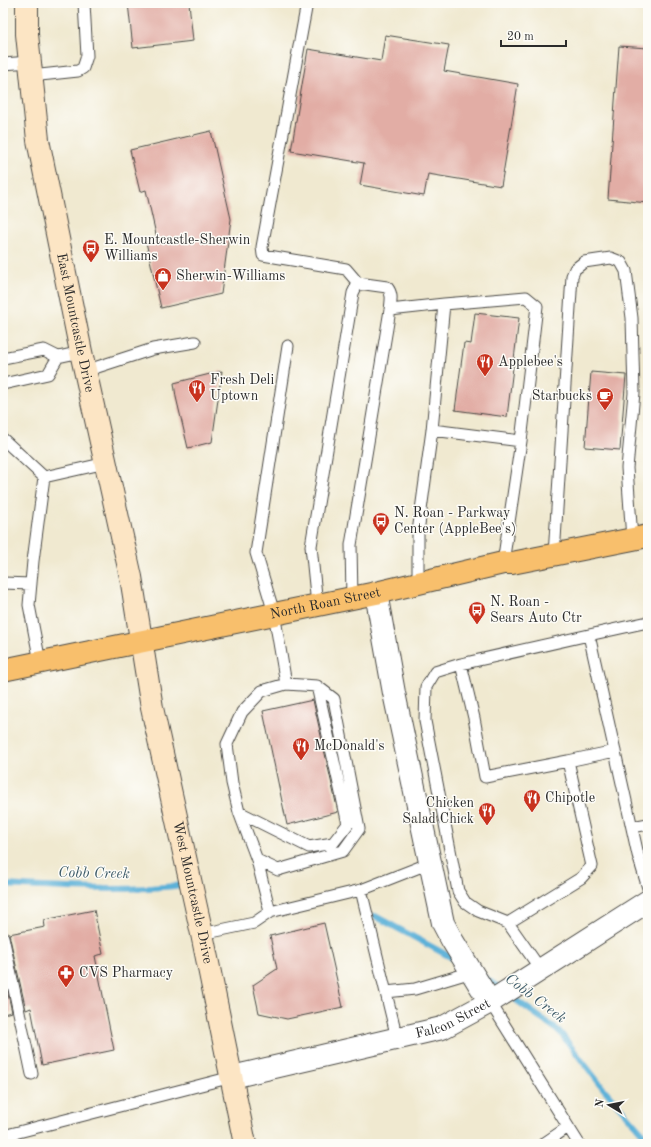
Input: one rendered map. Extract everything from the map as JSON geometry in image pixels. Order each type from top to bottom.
[{"type":"main road","name":"North Roan Street","points":[[3,670],[142,640],[376,593],[503,564],[640,538]]},
{"type":"street","name":"East Mountcastle Drive","points":[[27,3],[30,69],[38,140],[142,640]]},
{"type":"street","points":[[376,593],[394,693],[443,923],[490,1002]]},
{"type":"street","name":"West Mountcastle Drive","points":[[142,640],[152,708],[202,934],[245,1144]]},
{"type":"street","name":"Falcon Street","points":[[232,1077],[442,1028],[490,1002],[648,901]]},
{"type":"lane","points":[[3,64],[30,69],[78,71],[84,68],[86,56],[84,3]]},
{"type":"lane","points":[[307,3],[262,247],[263,255],[346,269],[358,283],[387,287],[391,292],[392,297],[390,310],[351,545],[352,598]]},
{"type":"lane","points":[[554,555],[572,276],[575,269],[584,262],[611,258],[621,262],[626,271],[632,318],[634,393],[628,468],[640,538]]},
{"type":"lane","points":[[317,605],[311,546],[353,293],[358,283]]},
{"type":"lane","points":[[390,310],[526,297],[537,306],[521,441],[503,564]]},
{"type":"lane","points":[[418,584],[418,532],[432,430],[444,304]]},
{"type":"lane","points":[[3,358],[44,350],[58,357],[83,361],[195,342]]},
{"type":"lane","points":[[286,684],[274,614],[256,553],[288,346]]},
{"type":"lane","points":[[3,384],[48,374],[58,357]]},
{"type":"lane","points":[[432,430],[521,441]]},
{"type":"lane","points":[[3,439],[44,477]]},
{"type":"lane","points":[[44,477],[106,463]]},
{"type":"lane","points":[[40,662],[29,605],[32,561],[44,477]]},
{"type":"lane","points":[[3,583],[31,584]]},
{"type":"lane","points":[[541,970],[508,923],[478,911],[466,902],[458,891],[425,721],[426,687],[435,672],[461,664],[648,622]]},
{"type":"lane","points":[[589,635],[632,827],[648,888]]},
{"type":"lane","points":[[461,664],[474,718],[485,777],[615,751]]},
{"type":"lane","points":[[257,860],[278,870],[343,851],[359,828],[334,698],[318,686],[286,684],[262,691],[242,712],[227,744],[232,783],[239,812],[257,860],[270,912]]},
{"type":"lane","points":[[239,812],[309,848],[333,843],[348,824],[318,686]]},
{"type":"lane","points":[[508,923],[581,878],[592,866],[568,761]]},
{"type":"lane","points":[[632,827],[648,824]]},
{"type":"lane","points":[[202,934],[254,924],[270,912],[361,890],[430,863]]},
{"type":"lane","points":[[361,890],[397,1038]]},
{"type":"lane","points":[[3,937],[32,1074]]},
{"type":"lane","points":[[386,992],[415,989],[472,972]]},
{"type":"lane","points":[[490,1002],[579,1144]]},
{"type":"lane","points":[[3,1136],[232,1077]]},
{"type":"lane","points":[[542,1144],[568,1127]]},
{"type":"building","points":[[128,3],[189,3],[193,41],[133,48]]},
{"type":"building","points":[[385,35],[449,45],[444,71],[518,84],[501,186],[428,174],[424,196],[360,185],[364,163],[291,151],[308,49],[381,61]]},
{"type":"building","points":[[619,46],[648,48],[648,203],[608,199]]},
{"type":"building","points":[[211,131],[231,219],[221,294],[161,308],[146,242],[157,239],[146,190],[140,192],[130,150]]},
{"type":"building","name":"Applebee's","points":[[475,313],[519,318],[507,417],[455,410],[464,343],[471,344]]},
{"type":"building","name":"Fresh Deli Uptown","points":[[222,371],[212,442],[188,448],[174,383]]},
{"type":"building","name":"Starbucks","points":[[591,372],[626,375],[620,450],[585,447]]},
{"type":"building","name":"McDonald's","points":[[313,700],[338,812],[287,825],[263,711]]},
{"type":"building","name":"CVS Pharmacy","points":[[94,910],[103,954],[95,956],[114,1050],[42,1065],[31,1008],[26,1010],[9,934],[45,927],[44,920]]},
{"type":"building","points":[[324,923],[343,1007],[287,1019],[259,1013],[253,985],[277,969],[270,936]]},
{"type":"building","points":[[3,971],[12,1012],[3,1014]]},
{"type":"waterway","name":"Cobb Creek","points":[[3,885],[116,889],[184,885]]},
{"type":"waterway","name":"Cobb Creek","points":[[375,916],[456,960]]},
{"type":"waterway","name":"Cobb Creek","points":[[484,977],[501,989]]},
{"type":"waterway","name":"Cobb Creek","points":[[509,995],[559,1031],[603,1088],[648,1139]]},
{"type":"place","name":"E. Mountcastle-Sherwin Williams","points":[[91,263]]},
{"type":"place","name":"Sherwin-Williams","points":[[163,291]]},
{"type":"place","name":"Applebee's","points":[[485,377]]},
{"type":"place","name":"Fresh Deli Uptown","points":[[197,403]]},
{"type":"place","name":"Starbucks","points":[[605,411]]},
{"type":"place","name":"N. Roan - Parkway Center (AppleBee's)","points":[[381,536]]},
{"type":"place","name":"N. Roan - Sears Auto Ctr","points":[[477,625]]},
{"type":"place","name":"McDonald's","points":[[301,761]]},
{"type":"place","name":"Chipotle","points":[[532,813]]},
{"type":"place","name":"Chicken Salad Chick","points":[[487,826]]},
{"type":"place","name":"CVS Pharmacy","points":[[66,988]]}]
